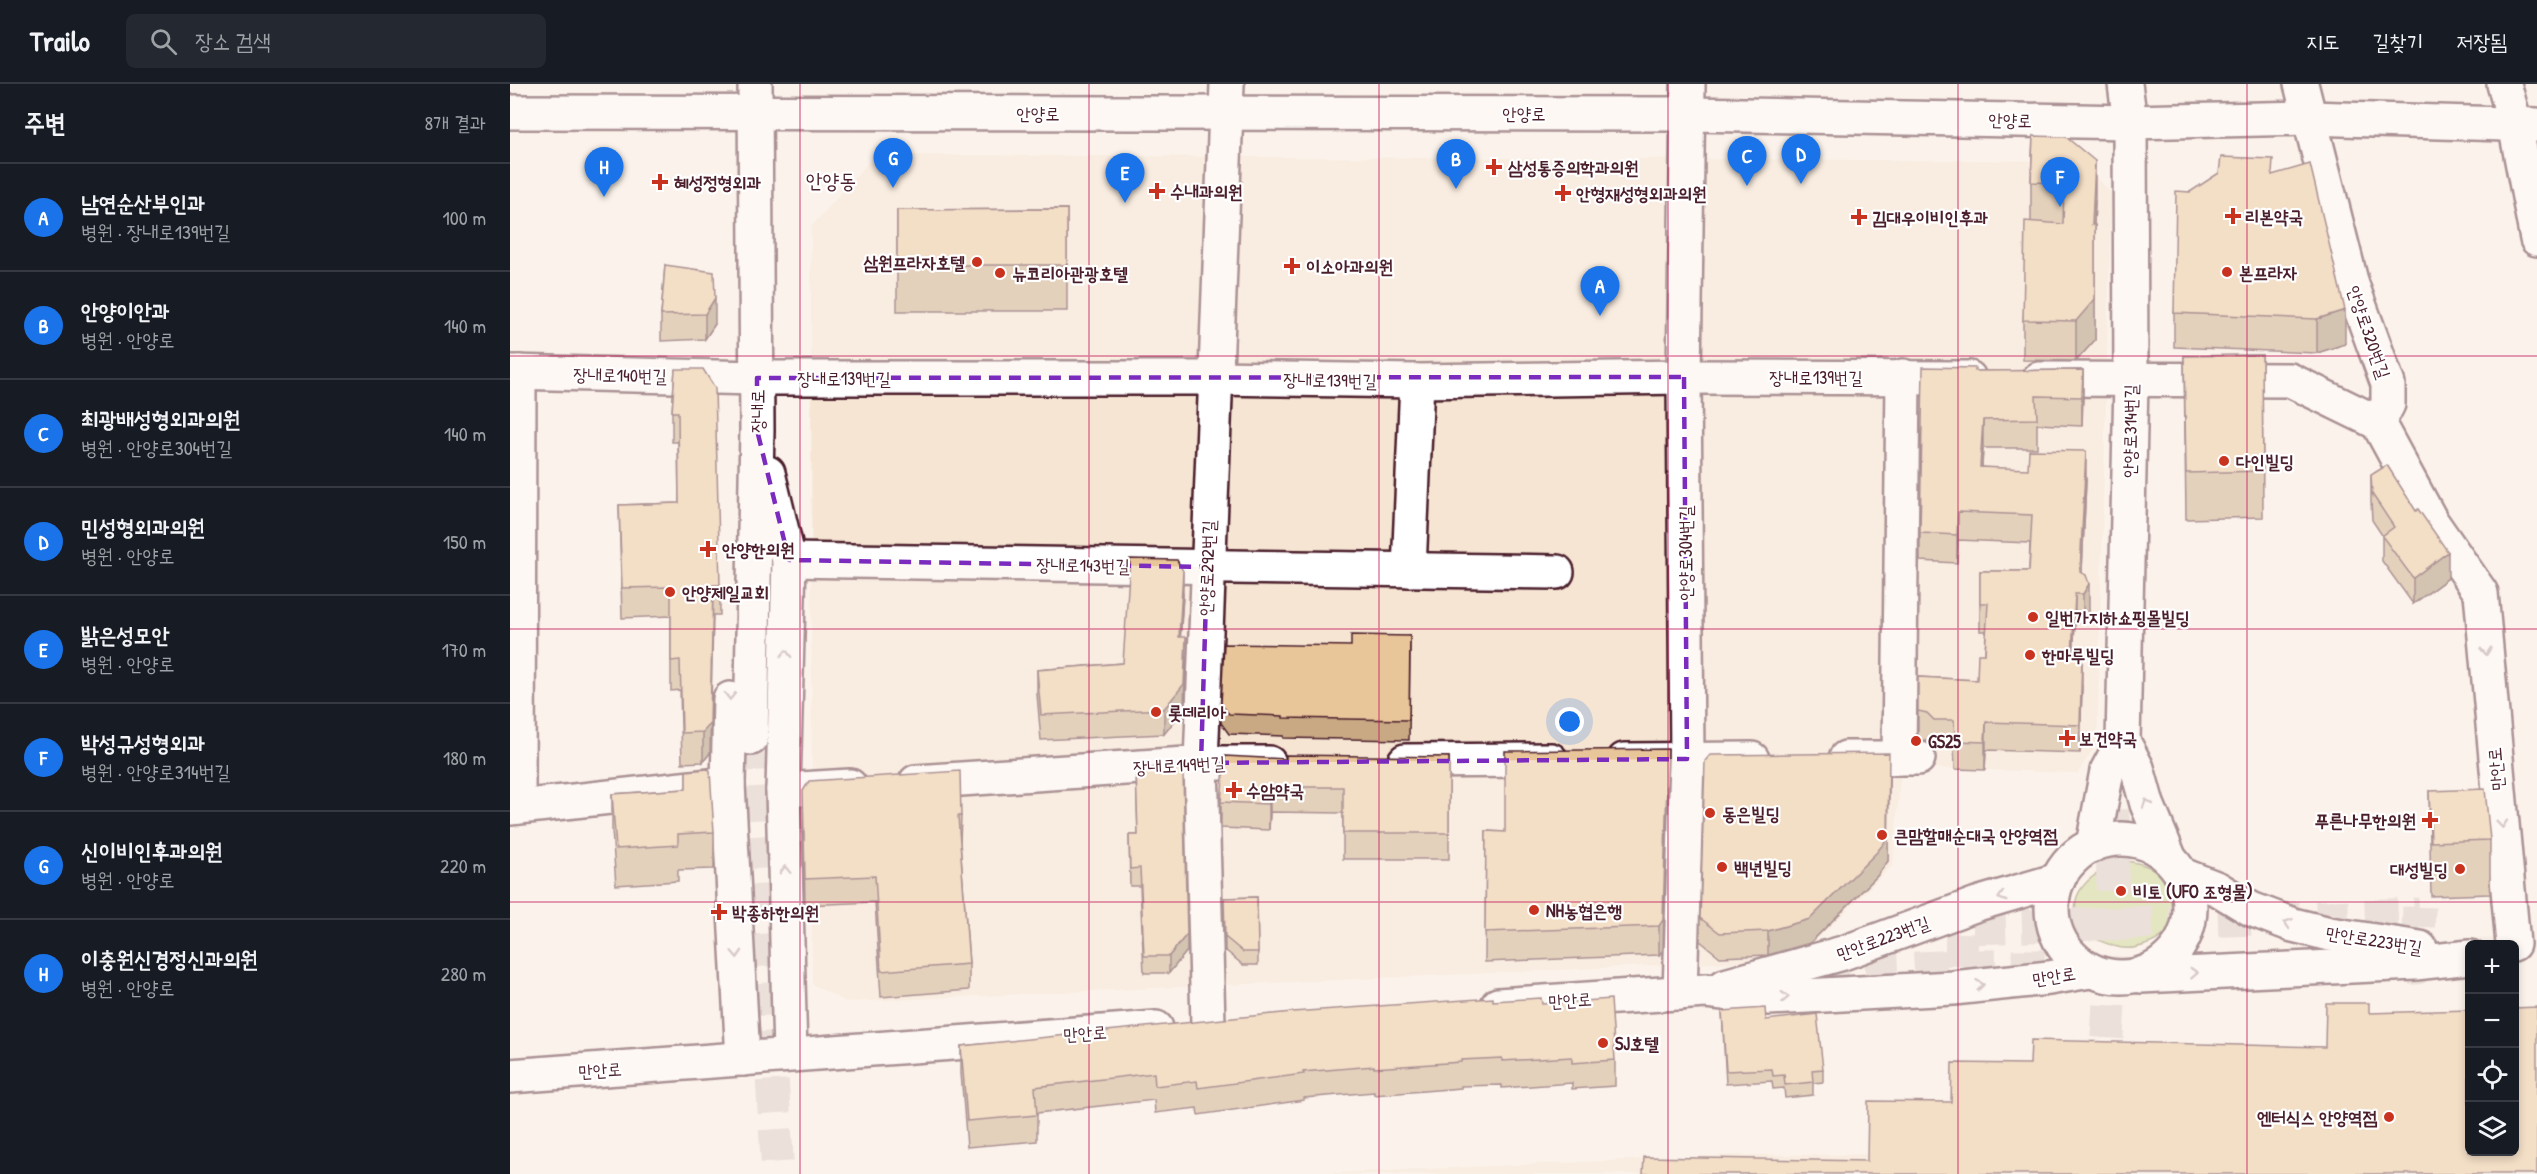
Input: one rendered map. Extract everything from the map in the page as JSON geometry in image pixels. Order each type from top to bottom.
[{"type":"street","name":"안양로314번길","points":[[2123,741],[2131,381],[2130,122],[2125,84]]},
{"type":"street","name":"안양로320번길","points":[[2301,84],[2352,285],[2388,384],[2388,404],[2378,423]]},
{"type":"street","points":[[2504,84],[2526,124],[2537,239]]},
{"type":"street","name":"안양로","points":[[510,112],[755,98],[1688,99],[2130,122],[2309,118],[2526,124]]},
{"type":"street","name":"장내로","points":[[751,738],[757,430],[755,98]]},
{"type":"street","name":"안양로292번길","points":[[1208,1024],[1201,763],[1225,98]]},
{"type":"street","name":"안양로304번길","points":[[1688,99],[1684,377],[1687,759],[1693,992]]},
{"type":"street","name":"장내로140번길","points":[[514,808],[514,372],[757,378]]},
{"type":"street","points":[[1816,758],[1908,758],[1902,376]]},
{"type":"street","name":"장내로139번길","points":[[757,378],[1215,378],[1417,381],[1902,376],[2131,381],[2290,380],[2378,423]]},
{"type":"street","points":[[1408,570],[1417,381]]},
{"type":"street","name":"만안로","points":[[2378,423],[2431,521],[2481,592],[2513,940]]},
{"type":"street","points":[[757,430],[789,560],[783,790],[790,1054]]},
{"type":"street","points":[[742,1059],[728,784],[734,543],[757,430]]},
{"type":"street","name":"장내로143번길","points":[[789,560],[1557,572]]},
{"type":"street","points":[[2093,845],[2107,771],[2123,741]]},
{"type":"street","points":[[2123,741],[2137,768],[2147,804],[2190,899],[2188,925],[2178,948],[2160,966],[2136,976]]},
{"type":"street","points":[[1379,762],[1781,759]]},
{"type":"street","name":"장내로149번길","points":[[783,790],[1201,763],[1296,762]]},
{"type":"street","points":[[514,808],[728,784]]},
{"type":"street","points":[[2176,866],[2146,843],[2120,839],[2093,845],[2079,853],[2067,865],[2058,880],[2051,906],[2056,932],[2069,955],[2090,971],[2105,976],[2415,963],[2465,957]]},
{"type":"street","name":"만안로223번길","points":[[2176,866],[2252,909],[2293,925],[2330,934],[2465,955]]},
{"type":"street","name":"만안로223번길","points":[[1693,992],[1843,953],[1977,904],[2058,880]]},
{"type":"street","points":[[2519,949],[2537,949]]},
{"type":"street","name":"만안로","points":[[1467,1007],[1693,992],[1781,998],[1953,988],[2049,978],[2090,971]]},
{"type":"street","name":"만안로","points":[[510,1076],[1243,1022]]},
{"type":"highlighted area","points":[[1684,377],[1687,759],[1201,763],[1207,567],[789,560],[757,430],[757,378]]},
{"type":"shaded area","points":[[875,155],[2081,161],[2111,193],[2097,743],[2078,773],[1901,767],[1893,865],[1797,959],[846,1002],[812,984],[811,227]]},
{"type":"shaded area","points":[[2465,1152],[2465,1156],[2519,1156],[2519,1152],[2537,1152],[2537,1174],[1319,1174],[1740,1155]]},
{"type":"green space","points":[[2127,861],[2150,867],[2164,878],[2172,888],[2176,899],[2176,910],[2174,921],[2158,939],[2141,946],[2122,948],[2099,940],[2086,931],[2078,918],[2076,906],[2083,886],[2092,877]]},
{"type":"building","points":[[2033,136],[2066,137],[2095,161],[2092,225],[2095,225],[2095,299],[2076,321],[2023,320],[2025,221],[2063,224],[2064,183],[2031,182]]},
{"type":"building","points":[[2221,157],[2273,159],[2272,175],[2310,164],[2345,310],[2317,319],[2174,313],[2176,191],[2190,192],[2219,173]]},
{"type":"building","points":[[1067,209],[1067,265],[897,265],[897,210]]},
{"type":"building","points":[[665,265],[714,272],[715,298],[705,314],[661,315]]},
{"type":"building","points":[[2262,355],[2263,471],[2186,473],[2184,356]]},
{"type":"building","points":[[1923,367],[1975,368],[1975,371],[2083,370],[2082,397],[2036,396],[2037,419],[1983,420],[1980,467],[2028,469],[2029,450],[2086,451],[2080,572],[2086,575],[2089,584],[2083,594],[2075,594],[2072,657],[2082,657],[2080,725],[1986,722],[1985,742],[1955,741],[1954,720],[1934,720],[1927,713],[1918,711],[1918,677],[1977,680],[1978,654],[1985,654],[1988,603],[1980,603],[1980,571],[2029,571],[2032,515],[1958,512],[1957,535],[1920,533]]},
{"type":"building","points":[[675,369],[703,369],[715,388],[720,585],[713,585],[710,724],[703,732],[682,733],[680,660],[671,661],[671,587],[622,588],[619,505],[679,503],[678,412],[672,412]]},
{"type":"building","points":[[2387,465],[2416,511],[2418,509],[2448,552],[2413,578],[2382,536],[2394,527],[2372,494],[2371,475]]},
{"type":"building","points":[[1130,559],[1177,560],[1183,571],[1179,637],[1186,637],[1184,684],[1164,709],[1041,715],[1037,670],[1123,663]]},
{"type":"building","points":[[1351,635],[1410,636],[1409,720],[1283,718],[1283,716],[1229,714],[1221,704],[1224,644],[1351,646]]},
{"type":"building","points":[[1668,749],[1663,920],[1659,926],[1485,932],[1486,831],[1505,832],[1505,751]]},
{"type":"building","points":[[1889,753],[1888,838],[1810,919],[1768,931],[1720,933],[1700,918],[1705,761],[1710,755]]},
{"type":"building","points":[[1286,755],[1449,757],[1449,833],[1343,833],[1343,787],[1270,787],[1269,804],[1221,802],[1225,756],[1286,759]]},
{"type":"building","points":[[1175,766],[1183,773],[1187,934],[1169,956],[1144,956],[1140,868],[1130,869],[1129,835],[1138,835],[1136,769]]},
{"type":"building","points":[[708,769],[710,771],[714,832],[678,834],[678,845],[616,849],[612,794],[686,789],[686,771]]},
{"type":"building","points":[[960,771],[961,816],[958,816],[969,964],[881,971],[875,876],[805,879],[803,791],[809,781]]},
{"type":"building","points":[[2485,789],[2490,840],[2431,842],[2429,791]]},
{"type":"building","points":[[1257,897],[1258,952],[1243,952],[1225,937],[1224,898]]},
{"type":"building","points":[[1493,998],[1493,1001],[1541,998],[1542,1004],[1611,999],[1615,1060],[1572,1063],[1572,1057],[1502,1061],[1502,1058],[1461,1060],[1461,1062],[1303,1072],[1304,1074],[1198,1088],[1197,1081],[1155,1086],[1154,1073],[1035,1087],[1037,1115],[967,1121],[961,1046],[1292,1012]]},
{"type":"building","points":[[2326,1003],[2369,1003],[2369,1013],[2465,1010],[2465,1156],[2519,1156],[2519,1008],[2537,1007],[2537,1174],[1643,1174],[1644,1157],[1867,1161],[1868,1101],[1951,1102],[1952,1063],[2030,1064],[2031,1040],[2325,1047]]},
{"type":"building","points":[[1765,1008],[1766,1020],[1817,1014],[1823,1069],[1812,1070],[1813,1082],[1785,1085],[1784,1075],[1773,1076],[1772,1069],[1726,1071],[1722,1011]]},
{"type":"tunnel","points":[[751,738],[778,1174]]},
{"type":"tunnel","points":[[2099,1083],[2103,1083],[2111,970],[2113,782]]},
{"type":"tunnel","points":[[2409,968],[2417,968],[2419,907]]},
{"type":"tunnel","points":[[1961,966],[1962,928],[2419,914]]},
{"type":"tunnel","points":[[1816,973],[1961,966],[2045,966]]},
{"type":"place","name":"삼성통증의학과의원","points":[[1494,167]]},
{"type":"place","name":"혜성정형외과","points":[[660,182]]},
{"type":"place","name":"민성형외과의원","points":[[1801,184]]},
{"type":"place","name":"최광배성형외과의원","points":[[1747,186]]},
{"type":"place","name":"신이비인후과의원","points":[[893,188]]},
{"type":"place","name":"안양이안과","points":[[1456,189]]},
{"type":"place","name":"수내과의원","points":[[1157,191]]},
{"type":"place","name":"안형재성형외과의원","points":[[1563,193]]},
{"type":"place","name":"이충원신경정신과의원","points":[[604,197]]},
{"type":"place","name":"밝은성모안","points":[[1125,203]]},
{"type":"place","name":"박성규성형외과","points":[[2060,207]]},
{"type":"place","name":"리본약국","points":[[2233,216]]},
{"type":"place","name":"김대우이비인후과","points":[[1859,217]]},
{"type":"place","name":"삼원프라자호텔","points":[[977,262]]},
{"type":"place","name":"이소아과의원","points":[[1292,266]]},
{"type":"place","name":"본프라자","points":[[2227,272]]},
{"type":"place","name":"뉴코리아관광호텔","points":[[1000,273]]},
{"type":"place","name":"남연순산부인과","points":[[1600,316]]},
{"type":"place","name":"다인빌딩","points":[[2224,461]]},
{"type":"place","name":"안양한의원","points":[[708,549]]},
{"type":"place","name":"안양제일교회","points":[[670,592]]},
{"type":"place","name":"일번가지하쇼핑몰빌딩","points":[[2033,617]]},
{"type":"place","name":"한마루빌딩","points":[[2030,655]]},
{"type":"place","name":"롯데리아","points":[[1156,712]]},
{"type":"place","name":"보건약국","points":[[2067,738]]},
{"type":"place","name":"GS25","points":[[1916,741]]},
{"type":"place","name":"수암약국","points":[[1234,790]]},
{"type":"place","name":"동은빌딩","points":[[1710,813]]},
{"type":"place","name":"푸른나무한의원","points":[[2430,820]]},
{"type":"place","name":"큰맘할매순대국 안양역점","points":[[1882,835]]},
{"type":"place","name":"백년빌딩","points":[[1722,867]]},
{"type":"place","name":"대성빌딩","points":[[2460,869]]},
{"type":"place","name":"비토 (UFO 조형물)","points":[[2121,891]]},
{"type":"place","name":"NH농협은행","points":[[1534,910]]},
{"type":"place","name":"박종하한의원","points":[[719,912]]},
{"type":"place","name":"SJ호텔","points":[[1603,1043]]},
{"type":"place","name":"엔터식스 안양역점","points":[[2389,1117]]},
{"type":"district","name":"안양동","points":[[831,180]]}]
